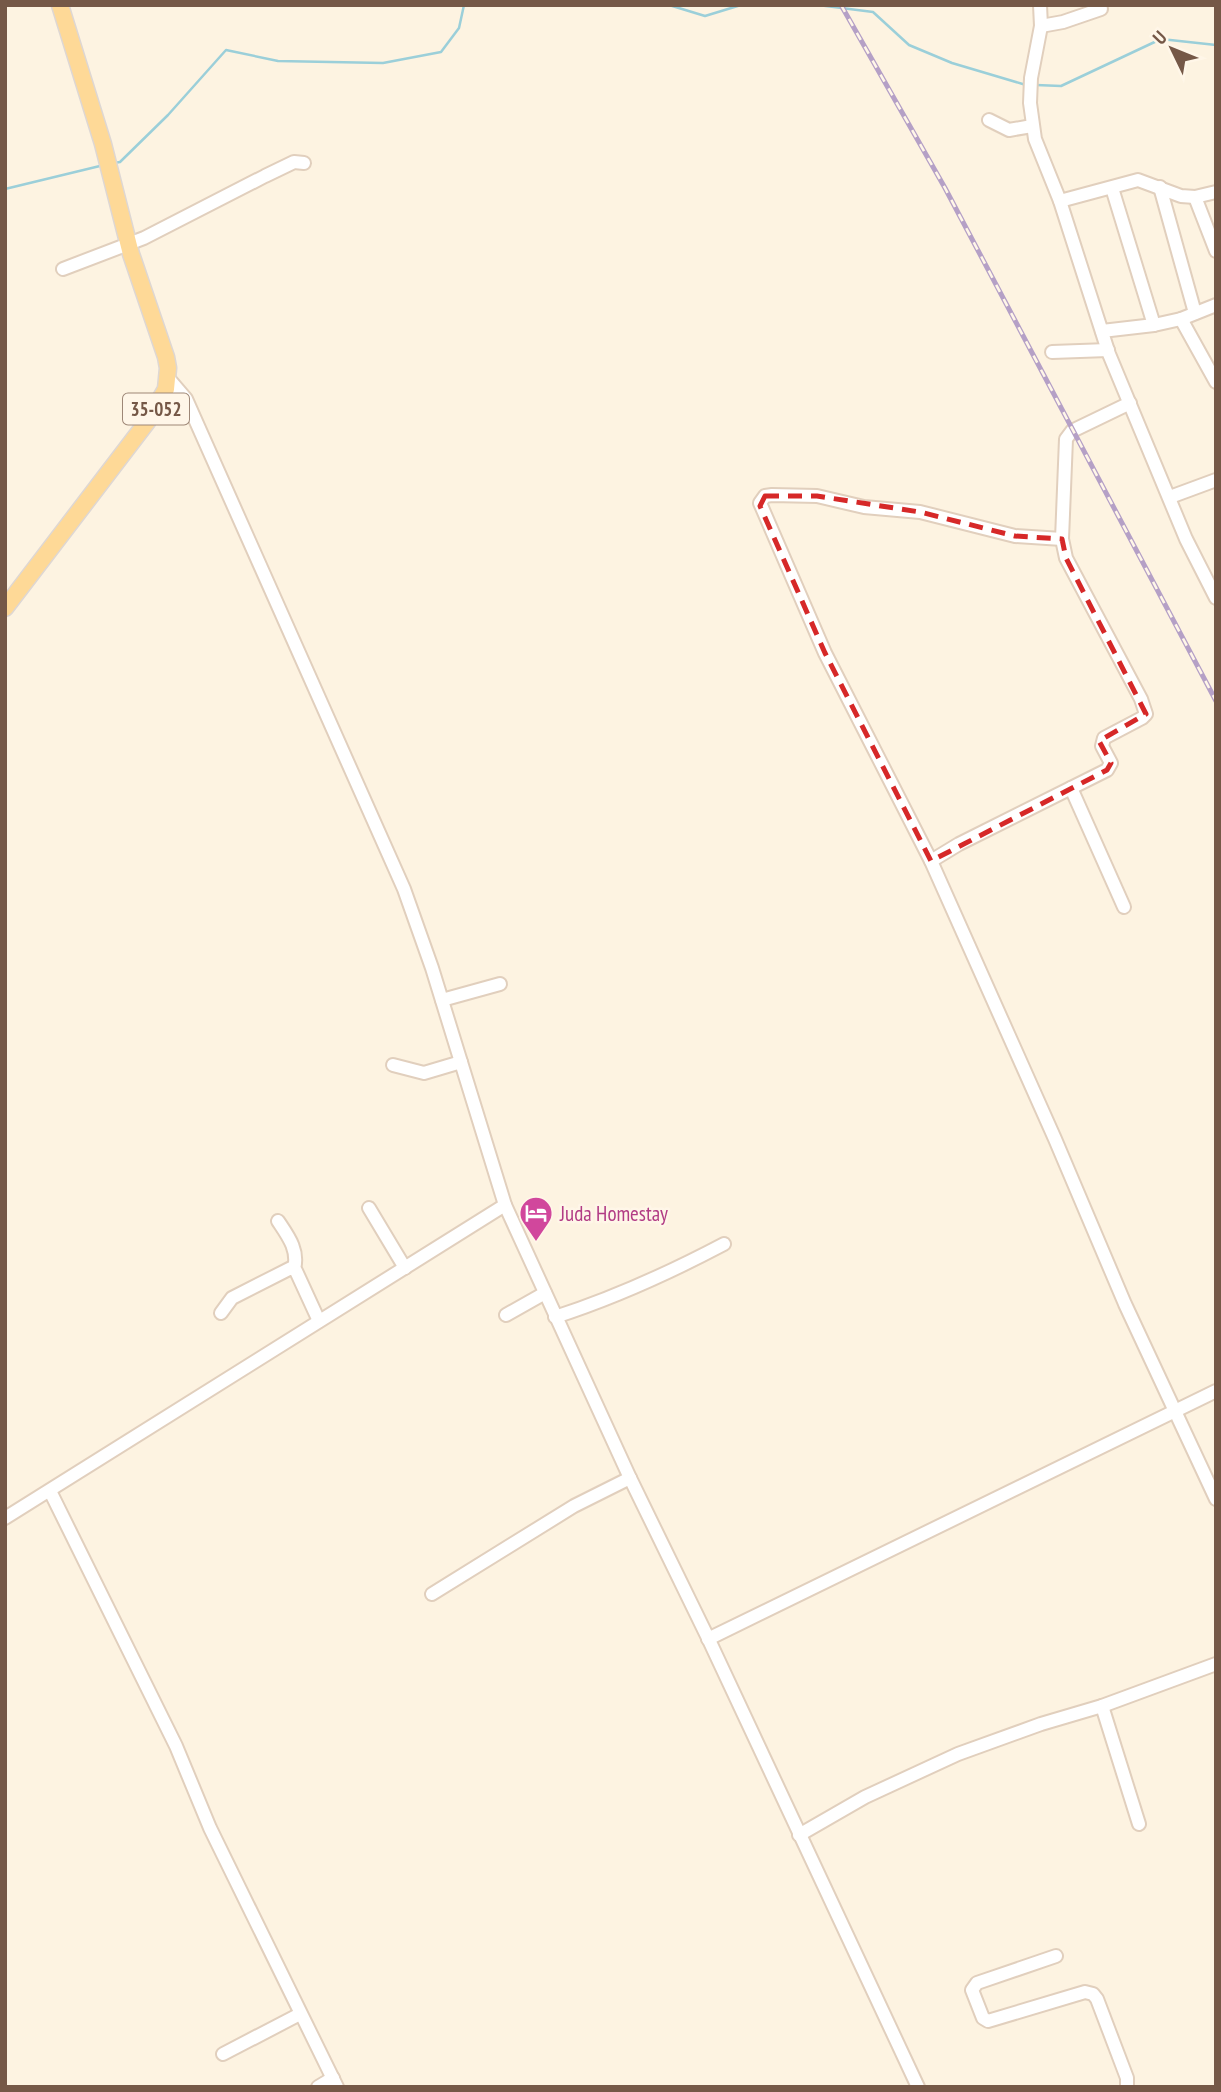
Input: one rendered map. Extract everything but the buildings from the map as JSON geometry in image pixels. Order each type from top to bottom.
[{"type":"main road","name":"35-052","points":[[5,608],[147,422],[162,399],[168,378],[163,348],[128,244],[103,144],[60,5]]},
{"type":"street","points":[[1040,5],[1041,26],[1031,78],[1032,127],[1060,201],[1108,350],[1186,539],[1216,598]]},
{"type":"street","points":[[1041,26],[1063,22],[1101,9]]},
{"type":"street","points":[[989,120],[1009,130],[1032,127]]},
{"type":"street","points":[[63,269],[179,222],[294,162],[304,163]]},
{"type":"street","points":[[1060,201],[1138,180],[1175,195],[1195,197],[1216,191]]},
{"type":"street","points":[[1160,187],[1195,313]]},
{"type":"street","points":[[1112,188],[1154,325]]},
{"type":"street","points":[[1195,197],[1216,251]]},
{"type":"street","points":[[1102,331],[1154,325],[1216,305]]},
{"type":"street","points":[[1181,318],[1216,382]]},
{"type":"street","points":[[1052,352],[1108,350]]},
{"type":"street","points":[[168,378],[186,399],[404,889],[442,1000],[505,1206],[630,1478],[918,2087]]},
{"type":"street","points":[[931,861],[959,844],[1108,770],[1111,763],[1102,741],[1111,733],[1142,718],[1146,712],[1066,558],[1062,538],[1066,439],[1072,431],[1130,402]]},
{"type":"street","points":[[1170,497],[1216,480]]},
{"type":"street","points":[[1062,538],[1015,536],[920,512],[864,507],[817,496],[772,495],[765,496],[760,503],[825,653],[931,861],[1175,1413],[1216,1499]]},
{"type":"street","points":[[1070,788],[1124,907]]},
{"type":"street","points":[[442,1000],[500,984]]},
{"type":"street","points":[[393,1065],[424,1073],[461,1062]]},
{"type":"street","points":[[5,1518],[505,1206]]},
{"type":"street","points":[[369,1208],[405,1268]]},
{"type":"street","points":[[278,1221],[296,1252],[294,1269],[319,1321]]},
{"type":"street","points":[[555,1317],[603,1301],[669,1273],[724,1244]]},
{"type":"street","points":[[221,1312],[232,1298],[288,1269],[294,1269]]},
{"type":"street","points":[[506,1315],[545,1293]]},
{"type":"street","points":[[708,1639],[1216,1391]]},
{"type":"street","points":[[432,1594],[574,1506],[630,1478]]},
{"type":"street","points":[[50,1491],[176,1746],[210,1828],[335,2082],[318,2087]]},
{"type":"street","points":[[799,1835],[865,1797],[958,1754],[1041,1724],[1102,1706],[1216,1664]]},
{"type":"street","points":[[1102,1706],[1139,1825]]},
{"type":"street","points":[[1056,1956],[977,1983],[972,1990],[984,2018],[988,2021],[1085,1992],[1093,1994],[1128,2078],[1127,2087]]},
{"type":"street","points":[[223,2054],[300,2014]]},
{"type":"highlighted area","points":[[765,496],[817,496],[920,512],[1015,536],[1062,539],[1066,558],[1146,714],[1099,741],[1111,763],[1107,770],[931,861],[825,653],[760,506]]},
{"type":"waterway","points":[[114,163],[120,162],[168,115],[226,50],[278,61],[383,63],[441,52],[459,28],[464,5]]},
{"type":"waterway","points":[[669,5],[705,16],[741,5]]},
{"type":"waterway","points":[[818,5],[873,12],[909,45],[952,63],[1026,85]]},
{"type":"waterway","points":[[1036,85],[1061,86],[1161,39],[1216,45]]},
{"type":"waterway","points":[[5,189],[104,165]]},
{"type":"railway","points":[[841,5],[945,188],[1216,701]]},
{"type":"place","name":"Juda Homestay","points":[[536,1243]]}]
